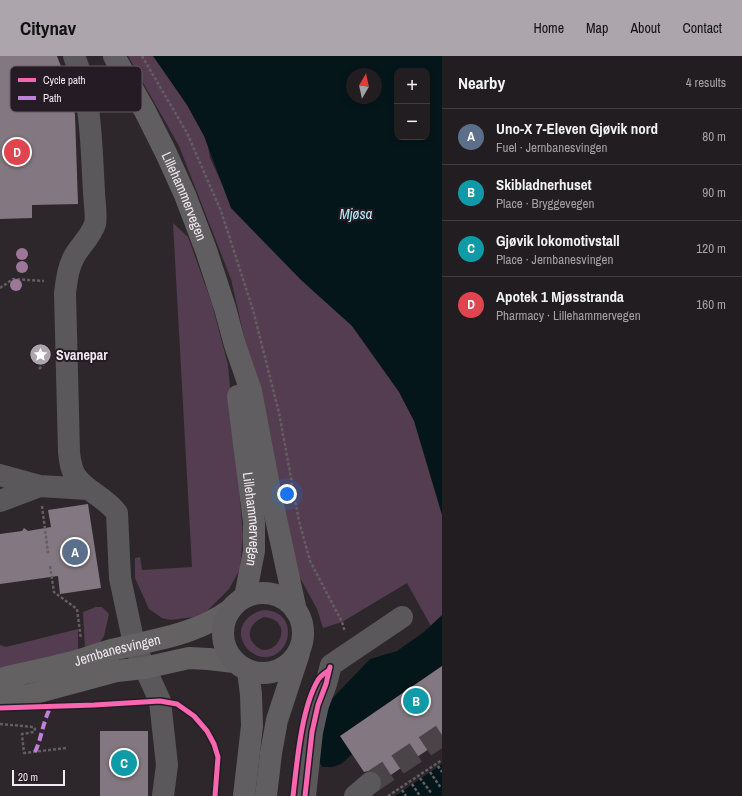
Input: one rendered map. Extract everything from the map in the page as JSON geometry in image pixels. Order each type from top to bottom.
[{"type":"highway","name":"Lillehammervegen","points":[[114,56],[120,66]]},
{"type":"highway","name":"Lillehammervegen","points":[[142,105],[185,195],[206,250],[225,308],[250,391],[296,611]]},
{"type":"highway","name":"Lillehammervegen","points":[[235,345],[238,391],[254,522],[254,551],[238,604]]},
{"type":"highway","points":[[266,796],[271,753],[277,720],[300,648],[303,635],[302,623],[296,611],[289,602],[279,596],[268,593],[256,594],[238,604],[227,614],[223,627],[223,639],[226,651],[241,666],[262,674],[274,672],[290,663],[300,648]]},
{"type":"highway","points":[[241,666],[251,694],[252,720],[244,796]]},
{"type":"main road","name":"Jernbanesvingen","points":[[0,679],[69,663],[134,644],[159,640],[212,622],[238,604]]},
{"type":"main road","name":"Jernbanesvingen","points":[[0,696],[28,695],[117,671],[144,668],[189,658],[209,659],[241,666]]},
{"type":"street","points":[[74,56],[78,66]]},
{"type":"street","points":[[88,112],[95,223],[88,238],[75,254],[68,270],[65,293],[69,452],[71,467],[77,478],[111,505],[116,513],[120,578],[134,644],[160,701],[167,765],[163,796]]},
{"type":"street","points":[[0,475],[41,496]]},
{"type":"street","points":[[0,501],[88,488]]},
{"type":"street","points":[[305,796],[312,732],[318,705],[331,665],[402,617]]},
{"type":"path","points":[[0,288],[13,279],[44,281]]},
{"type":"path","points":[[41,496],[48,553]]},
{"type":"path","points":[[50,566],[54,592],[77,609],[82,645]]},
{"type":"path","points":[[0,724],[34,726],[34,732],[22,734],[24,753],[66,748]]},
{"type":"path","points":[[388,796],[442,760]]},
{"type":"path","points":[[438,766],[442,772]]},
{"type":"path","points":[[430,772],[441,788]]},
{"type":"path","points":[[420,778],[432,794]]},
{"type":"path","points":[[412,784],[420,796]]},
{"type":"path","points":[[402,790],[406,796]]},
{"type":"shaded area","points":[[128,56],[159,56],[204,123],[210,158],[227,195],[358,321],[393,372],[442,481],[442,618],[431,626],[407,583],[342,622],[323,628],[317,609],[298,574],[231,279],[179,146],[142,81],[142,66],[134,66]]},
{"type":"shaded area","points":[[173,223],[188,237],[212,304],[228,365],[243,535],[240,569],[229,589],[207,611],[194,617],[170,620],[162,618],[149,609],[135,578],[135,558],[140,557],[142,570],[192,567]]},
{"type":"shaded area","points":[[96,607],[102,607],[109,614],[104,636],[99,644],[85,649],[83,612]]},
{"type":"shaded area","points":[[263,610],[276,613],[284,619],[288,628],[288,637],[284,646],[278,653],[269,657],[258,656],[248,650],[242,638],[241,632],[244,622],[257,612]],"holes":[[[264,617],[275,620],[280,626],[281,633],[279,640],[275,646],[268,650],[261,649],[251,640],[251,628],[256,621]]]},
{"type":"shaded area","points":[[78,629],[78,650],[0,674],[0,645],[6,647]]},
{"type":"water","name":"Mjøsa","points":[[153,56],[442,56],[442,515],[414,421],[399,392],[352,326],[301,280],[231,208],[204,136],[187,105]]},
{"type":"water","points":[[442,615],[442,680],[415,699],[341,764],[333,767],[322,767],[318,759],[327,704],[370,659],[397,651],[424,632]]},
{"type":"water","points":[[442,764],[442,796],[395,796]]},
{"type":"building","points":[[0,56],[57,56],[61,66],[10,66],[10,112],[74,112],[78,204],[32,205],[32,218],[0,219]]},
{"type":"building","points":[[88,504],[101,588],[60,594],[58,576],[0,584],[0,534],[22,531],[24,528],[28,531],[51,527],[48,510]]},
{"type":"building","points":[[442,666],[442,740],[382,781],[380,775],[374,771],[364,772],[340,736]]},
{"type":"building","points":[[100,731],[148,731],[148,796],[100,796]]},
{"type":"tunnel","points":[[370,783],[442,735]]},
{"type":"marked path","points":[[35,752],[51,706]]},
{"type":"cycle path","points":[[305,796],[312,732],[318,705],[326,684],[330,667]]},
{"type":"cycle path","points":[[293,796],[298,752],[307,706],[318,680],[329,670]]},
{"type":"cycle path","points":[[0,708],[160,701],[177,704],[194,716],[207,731],[214,744],[218,757],[215,796]]},
{"type":"place","name":"Apotek 1 Mjøsstranda","points":[[17,152]]},
{"type":"place","name":"Svanepar","points":[[41,355]]},
{"type":"place","name":"Uno-X 7-Eleven Gjøvik nord","points":[[75,552]]},
{"type":"place","name":"Skibladnerhuset","points":[[416,701]]},
{"type":"place","name":"Gjøvik lokomotivstall","points":[[124,763]]}]
